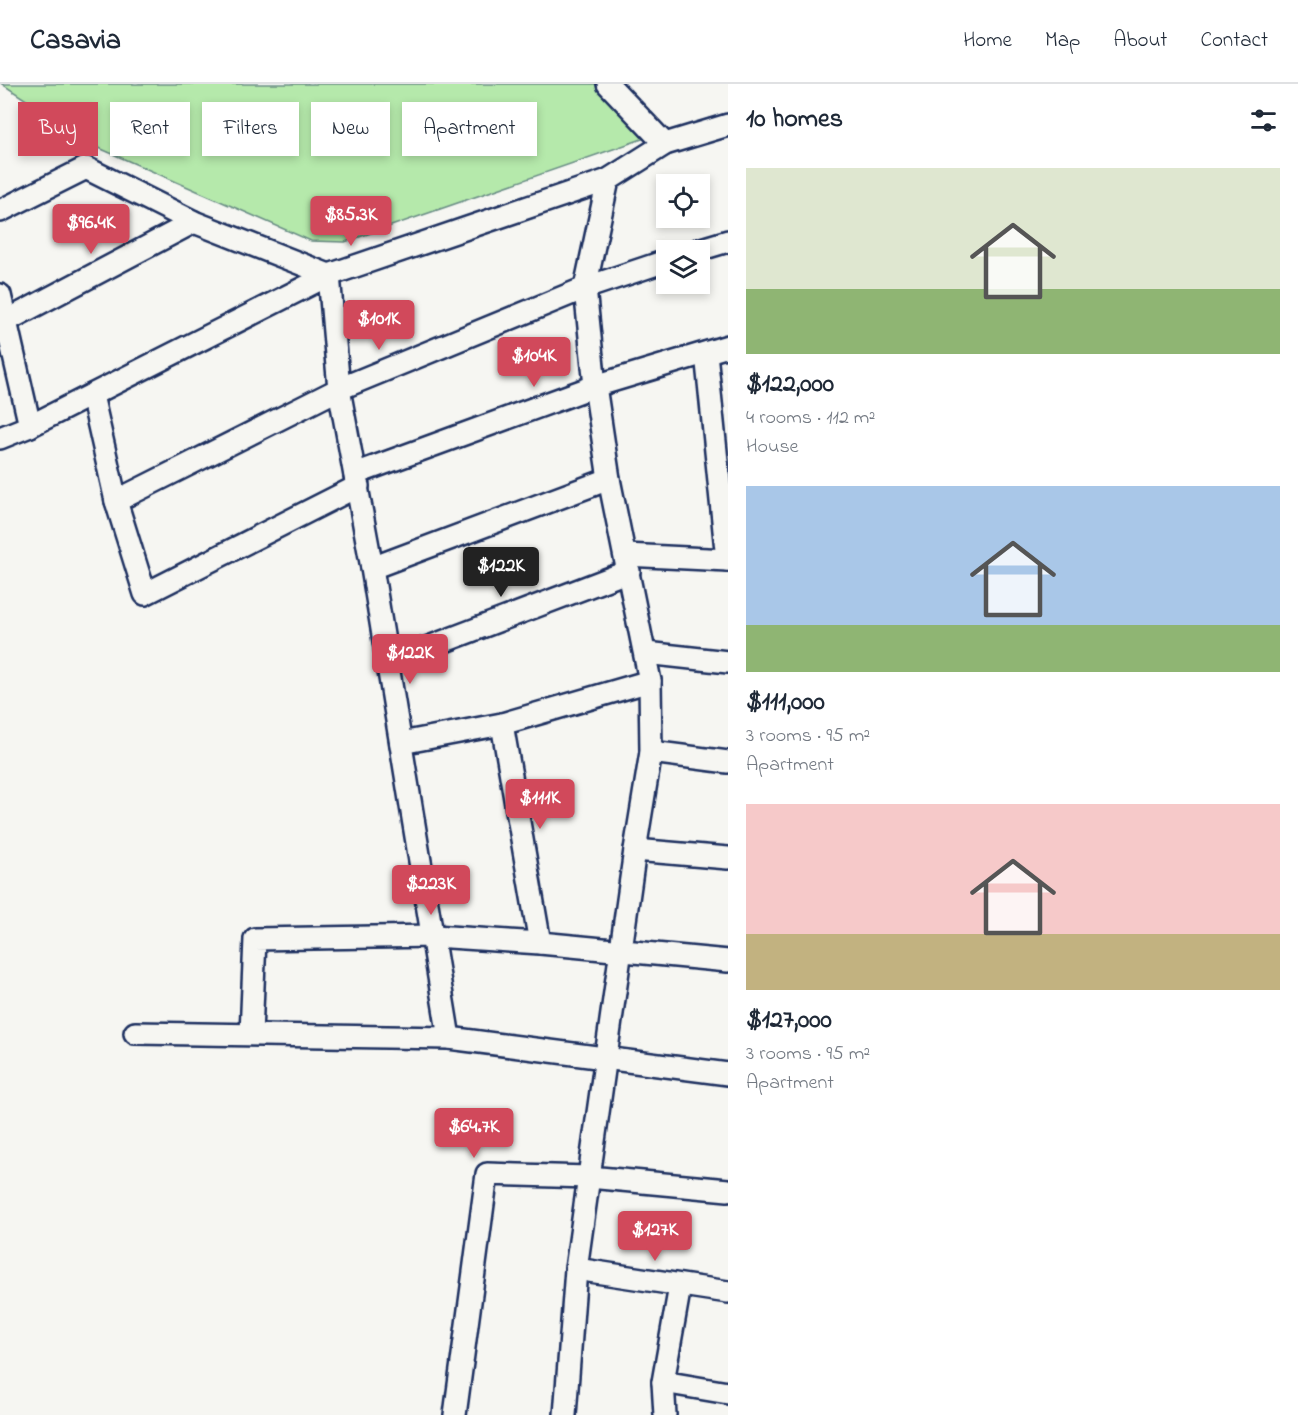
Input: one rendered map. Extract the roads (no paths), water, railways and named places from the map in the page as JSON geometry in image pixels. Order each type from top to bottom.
[{"type":"street","points":[[608,84],[665,144]]},
{"type":"street","points":[[0,438],[30,426],[329,275],[608,180],[665,144],[728,124]]},
{"type":"street","points":[[0,211],[86,168],[194,222],[329,275]]},
{"type":"street","points":[[565,1415],[576,1269],[634,850],[651,752],[650,681],[609,479],[595,386],[585,288],[608,180]]},
{"type":"street","points":[[6,321],[194,222]]},
{"type":"street","points":[[710,246],[728,241]]},
{"type":"street","points":[[116,501],[339,389],[585,288],[656,264]]},
{"type":"street","points":[[329,275],[339,389],[372,568],[449,1038]]},
{"type":"street","points":[[0,294],[30,426]]},
{"type":"street","points":[[92,394],[116,501],[145,594],[357,480],[595,386],[728,346]]},
{"type":"street","points":[[387,663],[627,563],[727,560],[706,353]]},
{"type":"street","points":[[372,568],[609,479]]},
{"type":"street","points":[[646,653],[728,662]]},
{"type":"street","points":[[401,743],[502,724],[650,681]]},
{"type":"street","points":[[502,724],[540,943]]},
{"type":"street","points":[[651,752],[728,762]]},
{"type":"street","points":[[634,850],[728,858]]},
{"type":"street","points":[[251,1034],[255,939],[434,936],[540,943],[728,961]]},
{"type":"street","points":[[135,1033],[449,1038],[728,1074]]},
{"type":"street","points":[[455,1415],[487,1174],[589,1178],[728,1191]]},
{"type":"street","points":[[576,1269],[728,1292]]},
{"type":"street","points":[[665,1415],[663,1382],[680,1286]]},
{"type":"street","points":[[663,1382],[728,1393]]}]
